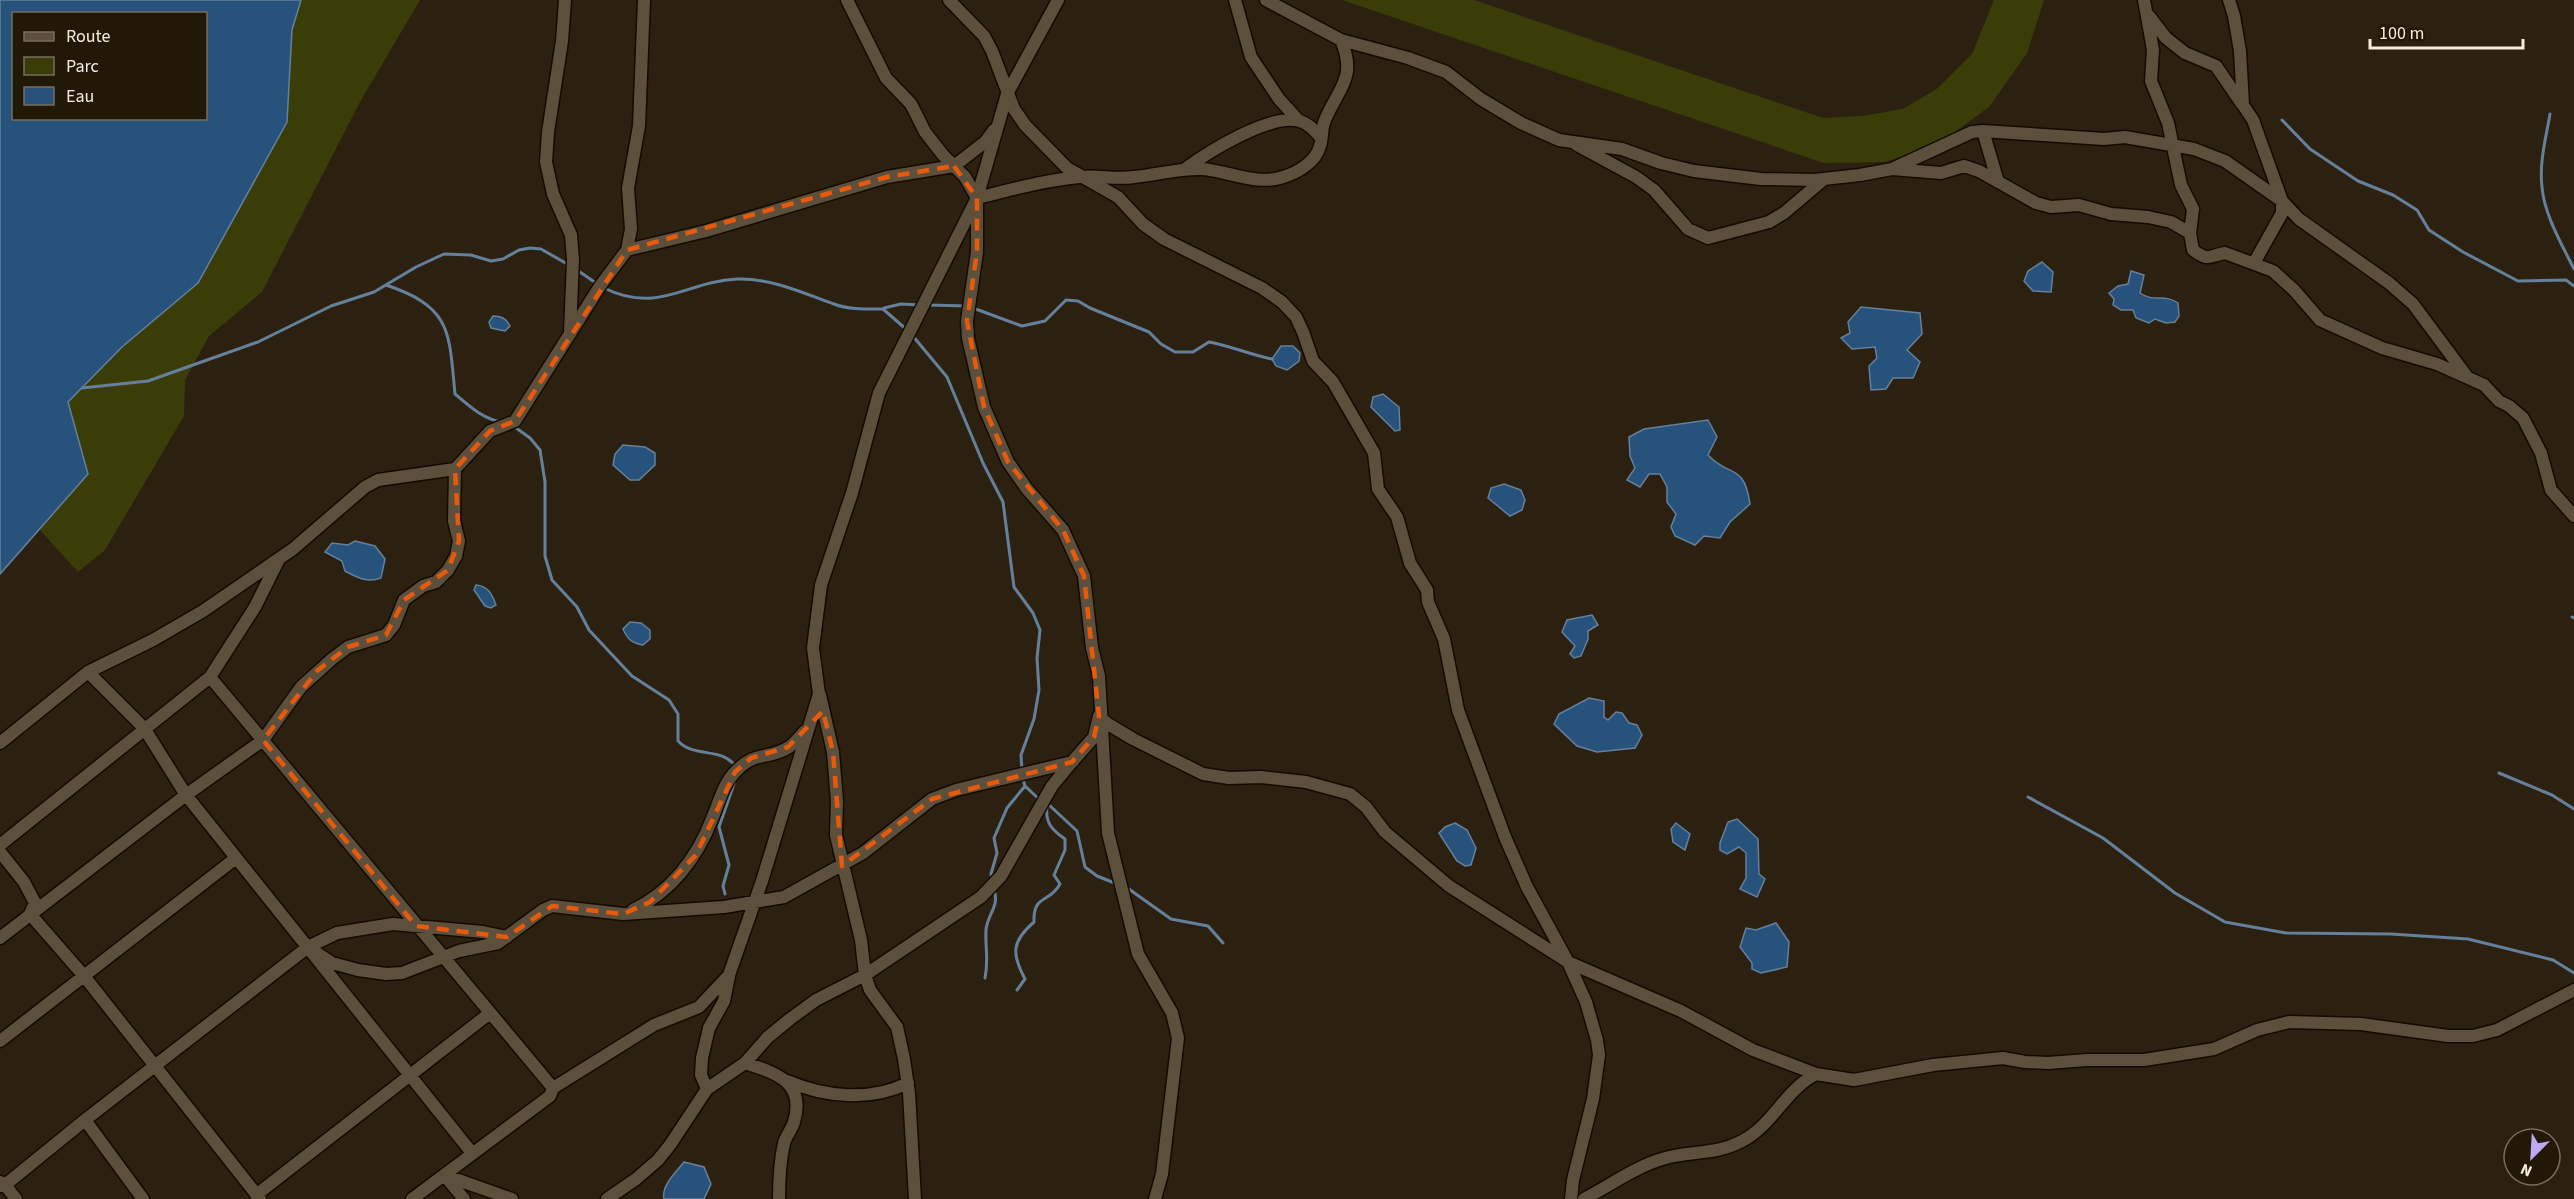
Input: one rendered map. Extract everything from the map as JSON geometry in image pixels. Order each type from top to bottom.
[{"type":"street","points":[[565,0],[546,162],[553,195],[571,235],[573,261],[570,335]]},
{"type":"street","points":[[0,743],[88,672],[153,640],[203,611],[279,558],[365,487],[378,480],[455,469],[490,431],[515,421],[600,286],[627,250],[630,229],[628,188],[639,126],[644,0]]},
{"type":"street","points":[[847,0],[886,78],[911,104],[926,132],[965,177],[977,198],[977,252],[967,321],[968,338],[984,407],[1008,462],[1027,489],[1063,530],[1084,576],[1092,648],[1099,676],[1099,716],[1108,833],[1138,954],[1172,1013],[1178,1038],[1162,1174],[1155,1199]]},
{"type":"street","points":[[949,0],[984,36],[992,51],[1007,94],[1025,126],[1067,168],[1118,197],[1143,224],[1164,239],[1268,292],[1282,302],[1296,317],[1313,361],[1333,382],[1374,453],[1378,489],[1397,517],[1410,562],[1427,590],[1428,602],[1444,639],[1458,710],[1505,837],[1527,887],[1568,962],[1586,1002],[1597,1040],[1599,1055],[1593,1100],[1573,1180],[1571,1199]]},
{"type":"street","points":[[915,1199],[908,1083],[897,1027],[870,990],[865,975],[861,940],[836,835],[837,801],[833,752],[819,694],[813,648],[822,585],[852,493],[879,393],[977,198],[1007,94],[1058,0]]},
{"type":"street","points":[[1235,0],[1251,57],[1279,99],[1299,121],[1314,129],[1321,138]]},
{"type":"street","points":[[1266,0],[1341,40],[1417,61],[1446,72],[1481,99],[1521,123],[1559,140],[1622,149],[1661,163],[1735,177],[1761,179],[1826,178],[1892,168],[1941,173],[1964,166],[2036,203],[2051,207],[2079,205],[2111,214],[2148,217],[2171,222],[2190,234]]},
{"type":"street","points":[[2229,0],[2240,51],[2243,105]]},
{"type":"street","points":[[2143,3],[2166,38],[2185,53],[2216,66],[2253,120],[2282,201],[2282,213],[2254,263]]},
{"type":"street","points":[[2143,3],[2153,50],[2151,81],[2165,114],[2181,185],[2193,209],[2190,234],[2193,250],[2200,255],[2213,258],[2226,254],[2273,271],[2320,320],[2382,348],[2437,364],[2484,385],[2499,401],[2510,406],[2523,418],[2541,453],[2551,490],[2574,516]]},
{"type":"street","points":[[977,198],[1080,177],[1132,178],[1184,170],[1202,169],[1263,180],[1282,178],[1299,170],[1314,159],[1320,147],[1326,118],[1343,88],[1348,71],[1347,56],[1341,40]]},
{"type":"street","points":[[1184,170],[1221,145],[1242,135],[1283,122],[1299,121]]},
{"type":"street","points":[[627,250],[706,231],[887,177],[954,166],[985,142],[998,124]]},
{"type":"street","points":[[1983,131],[1998,182]]},
{"type":"street","points":[[1892,168],[1971,132],[1983,131],[2104,139],[2125,137],[2194,149],[2225,161],[2282,201],[2299,219],[2389,283],[2413,304],[2468,378]]},
{"type":"street","points":[[1574,143],[1636,177],[1654,190],[1688,229],[1708,238],[1770,222],[1826,178]]},
{"type":"street","points":[[0,938],[186,795],[262,740],[301,687],[318,670],[348,647],[386,635],[394,625],[404,600],[423,586],[436,582],[448,570],[456,556],[459,541],[454,521],[455,469]]},
{"type":"street","points":[[0,845],[210,677],[255,608],[279,558]]},
{"type":"street","points":[[88,672],[144,728],[186,795],[472,1153]]},
{"type":"street","points":[[210,677],[553,1088]]},
{"type":"street","points":[[707,1089],[701,1075],[702,1058],[709,1028],[724,1001],[729,975],[754,903],[819,694]]},
{"type":"street","points":[[1099,716],[1133,739],[1203,774],[1229,778],[1261,777],[1306,782],[1350,794],[1365,807],[1385,832],[1449,886],[1568,962],[1681,1011],[1753,1050],[1816,1074],[1854,1080],[1933,1065],[2003,1058],[2048,1063],[2144,1060],[2214,1049],[2257,1030],[2289,1022],[2361,1024],[2448,1036],[2473,1036],[2497,1030],[2574,990]]},
{"type":"street","points":[[607,1199],[658,1160],[707,1089],[746,1063],[768,1037],[790,1019],[816,1000],[865,975],[981,897],[1001,876],[1052,786],[1094,737],[1099,716]]},
{"type":"street","points":[[623,914],[650,902],[696,855],[725,786],[735,772],[751,758],[776,753],[788,747],[808,728]]},
{"type":"street","points":[[308,947],[332,963],[386,974],[402,973],[442,956],[498,943],[552,906],[623,914],[754,903],[784,897],[842,866],[899,826],[932,799],[956,790],[1072,762]]},
{"type":"street","points":[[0,852],[24,882],[35,903],[30,915]]},
{"type":"street","points":[[0,1041],[236,858]]},
{"type":"street","points":[[30,915],[84,976],[258,1197],[490,1013]]},
{"type":"street","points":[[16,1199],[2,1184],[308,947],[338,933],[393,924],[483,932],[507,937]]},
{"type":"street","points":[[412,1199],[550,1096],[553,1088],[654,1025],[699,1007],[729,975]]},
{"type":"street","points":[[746,1063],[769,1071],[810,1091],[832,1095],[878,1093],[908,1083]]},
{"type":"street","points":[[1584,1199],[1659,1160],[1676,1155],[1720,1151],[1744,1140],[1769,1120],[1792,1091],[1816,1074]]},
{"type":"street","points":[[778,1199],[784,1142],[794,1122],[796,1103],[795,1092],[786,1081]]},
{"type":"street","points":[[85,1120],[143,1199]]},
{"type":"street","points":[[444,1175],[464,1199]]},
{"type":"street","points":[[444,1175],[512,1199]]},
{"type":"highlighted area","points":[[954,166],[977,198],[977,252],[967,321],[984,407],[1008,462],[1063,530],[1084,576],[1099,716],[1094,737],[1072,762],[932,799],[842,866],[833,752],[823,711],[788,747],[751,758],[735,772],[696,855],[650,902],[623,914],[552,906],[507,937],[416,926],[263,740],[318,670],[348,647],[386,635],[404,600],[448,570],[459,541],[455,469],[490,431],[515,421],[627,250],[887,177]]},
{"type":"green space","points":[[301,0],[420,0],[361,100],[262,292],[209,336],[185,380],[184,416],[105,550],[78,572],[40,530],[88,474],[68,402],[122,347],[287,122],[292,30]]},
{"type":"green space","points":[[1342,0],[1474,0],[1823,118],[1862,116],[1903,109],[1938,88],[1972,54],[1994,0],[2044,0],[2027,53],[1989,107],[1938,144],[1885,162],[1824,163]]},
{"type":"water","points":[[0,0],[301,0],[292,30],[287,122],[198,283],[122,347],[68,402],[88,474],[0,574]]},
{"type":"water","points":[[2042,262],[2053,272],[2051,292],[2033,291],[2024,281],[2028,271]]},
{"type":"water","points":[[2131,271],[2144,275],[2140,293],[2178,303],[2179,316],[2175,322],[2166,323],[2155,319],[2149,323],[2136,318],[2133,310],[2121,310],[2113,305],[2114,299],[2109,293],[2118,286],[2128,284]]},
{"type":"water","points":[[1861,307],[1920,313],[1922,334],[1907,350],[1920,362],[1913,378],[1893,378],[1886,389],[1871,390],[1869,366],[1877,358],[1875,347],[1852,349],[1841,338],[1850,333],[1848,322]]},
{"type":"water","points":[[493,316],[503,318],[510,326],[505,331],[491,328],[489,322]]},
{"type":"water","points":[[1281,346],[1293,346],[1300,353],[1299,361],[1287,370],[1276,366],[1272,359]]},
{"type":"water","points":[[1383,394],[1399,407],[1400,430],[1395,431],[1371,407],[1373,397]]},
{"type":"water","points":[[1708,420],[1717,437],[1708,455],[1740,476],[1750,504],[1730,522],[1720,538],[1704,536],[1695,545],[1675,536],[1671,527],[1676,514],[1667,502],[1667,487],[1660,474],[1649,474],[1640,487],[1627,480],[1635,468],[1630,456],[1629,437],[1644,429]]},
{"type":"water","points":[[623,445],[645,447],[655,453],[655,465],[639,480],[630,480],[613,465],[615,454]]},
{"type":"water","points":[[1504,484],[1521,490],[1525,500],[1522,510],[1510,516],[1488,498],[1491,488]]},
{"type":"water","points":[[355,541],[375,546],[385,559],[381,578],[367,580],[354,576],[345,571],[342,561],[325,552],[332,543],[348,545]]},
{"type":"water","points":[[476,585],[489,591],[496,605],[491,608],[485,606],[474,590]]},
{"type":"water","points":[[1592,615],[1598,625],[1588,631],[1588,639],[1581,656],[1574,658],[1570,654],[1575,646],[1562,632],[1567,620]]},
{"type":"water","points":[[630,622],[641,623],[650,630],[650,639],[643,645],[631,640],[625,633],[623,629]]},
{"type":"water","points":[[1589,698],[1604,701],[1604,717],[1608,720],[1616,712],[1622,713],[1629,723],[1637,725],[1642,735],[1635,748],[1597,752],[1577,746],[1554,724],[1559,714]]},
{"type":"water","points":[[1737,819],[1758,839],[1759,874],[1765,879],[1757,897],[1740,889],[1746,878],[1746,853],[1739,847],[1727,854],[1720,850],[1720,843],[1728,822]]},
{"type":"water","points":[[1455,823],[1467,830],[1476,848],[1471,865],[1465,866],[1457,861],[1439,833],[1445,827]]},
{"type":"water","points":[[1676,823],[1690,834],[1685,850],[1673,842],[1671,829]]},
{"type":"water","points":[[1776,923],[1789,942],[1787,967],[1761,973],[1752,969],[1752,963],[1740,947],[1746,928],[1756,930]]},
{"type":"water","points":[[684,1162],[704,1167],[711,1184],[704,1199],[664,1199],[667,1184]]},
{"type":"waterway","points":[[2550,114],[2541,168],[2543,197],[2554,229],[2574,269]]},
{"type":"waterway","points":[[2282,120],[2310,149],[2358,181],[2393,195],[2417,210],[2429,230],[2463,252],[2518,281],[2566,280],[2574,286]]},
{"type":"waterway","points":[[82,388],[148,381],[258,342],[331,306],[374,292],[416,267],[444,254],[471,255],[491,261],[503,259],[519,250],[530,248],[541,249],[569,265]]},
{"type":"waterway","points":[[577,270],[596,283]]},
{"type":"waterway","points":[[604,288],[623,295],[657,298],[719,281],[750,279],[787,287],[840,306],[883,309],[907,330]]},
{"type":"waterway","points":[[386,285],[408,293],[435,313],[443,324],[448,338],[455,394],[482,415],[501,422]]},
{"type":"waterway","points":[[973,308],[1022,326],[1045,321],[1066,300],[1078,301],[1149,332],[1161,344],[1175,352],[1193,352],[1209,342],[1272,359]]},
{"type":"waterway","points":[[884,308],[901,304],[919,305]]},
{"type":"waterway","points":[[929,305],[967,306]]},
{"type":"waterway","points":[[912,335],[947,377],[983,463],[1003,502],[1014,587],[1033,613],[1040,630],[1037,658],[1039,690],[1034,719],[1021,755],[1022,770]]},
{"type":"waterway","points":[[512,425],[530,438],[540,450],[545,482],[545,556],[552,580],[577,607],[589,630],[632,676],[669,700],[678,714],[678,741],[692,750],[723,757],[736,767]]},
{"type":"waterway","points":[[2499,773],[2552,795],[2574,809]]},
{"type":"waterway","points":[[1022,776],[1025,786],[1041,801]]},
{"type":"waterway","points":[[725,894],[723,886],[729,865],[719,827],[736,778]]},
{"type":"waterway","points":[[992,880],[991,874],[997,853],[994,838],[1007,808],[1025,786]]},
{"type":"waterway","points":[[2028,797],[2103,838],[2175,893],[2225,922],[2286,933],[2391,934],[2468,939],[2553,960],[2574,973]]},
{"type":"waterway","points":[[1047,803],[1077,831],[1085,867],[1097,876],[1117,884]]},
{"type":"waterway","points":[[1017,990],[1025,979],[1017,962],[1018,942],[1021,935],[1034,922],[1036,907],[1060,884],[1054,875],[1065,850],[1065,839],[1050,826],[1047,806]]},
{"type":"waterway","points":[[1126,887],[1171,919],[1208,926],[1223,943]]},
{"type":"waterway","points":[[985,978],[986,930],[994,906],[994,890]]}]
